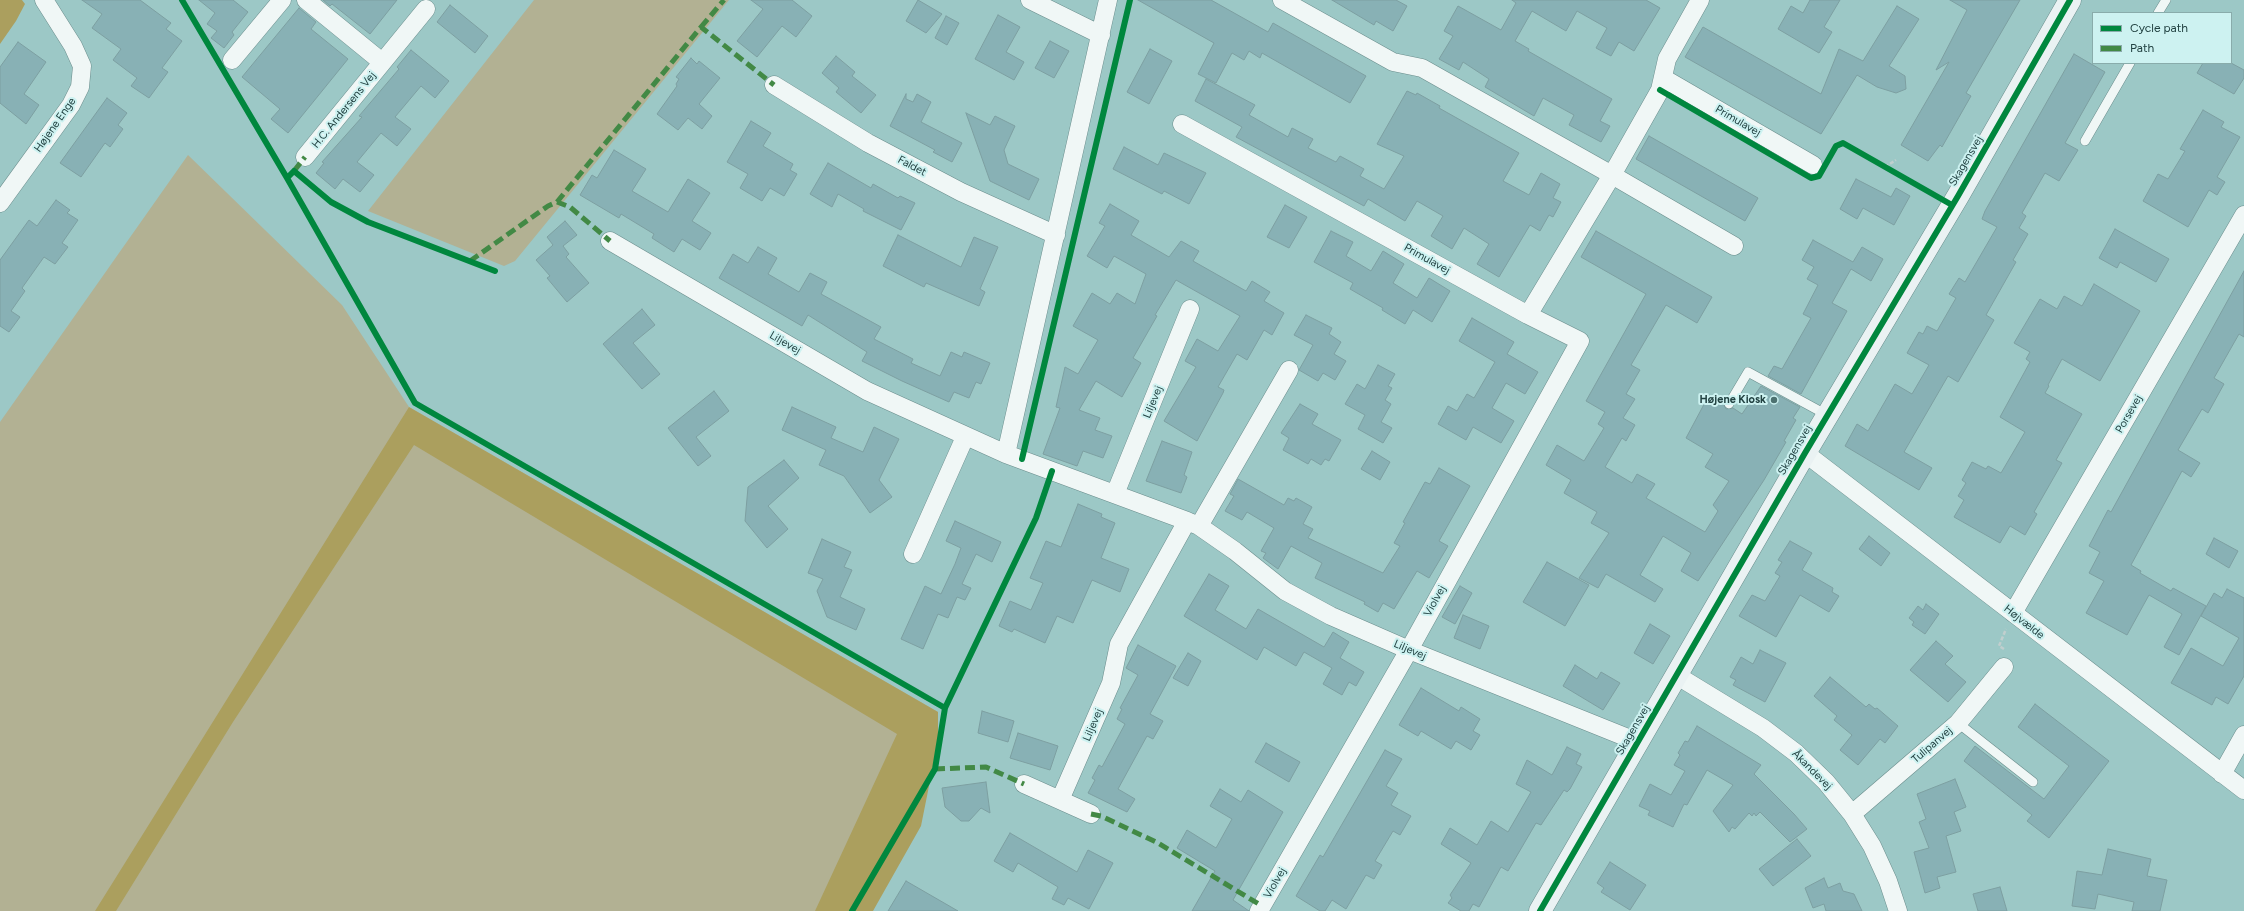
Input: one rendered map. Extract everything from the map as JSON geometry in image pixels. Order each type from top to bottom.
[{"type":"street","name":"Højene Enge","points":[[0,203],[71,105],[80,87],[82,66],[73,46],[44,0]]},
{"type":"street","points":[[232,60],[282,0]]},
{"type":"street","name":"H.C. Andersens Vej","points":[[306,0],[382,62]]},
{"type":"street","points":[[1030,0],[1101,35]]},
{"type":"street","points":[[1006,454],[1108,0]]},
{"type":"street","points":[[1282,0],[1393,62],[1422,68],[1612,174],[1734,246]]},
{"type":"street","points":[[1528,315],[1660,90],[1667,59],[1699,0]]},
{"type":"street","name":"Skagensvej","points":[[1540,911],[1804,453],[1958,196],[2070,0]]},
{"type":"street","name":"H.C. Andersens Vej","points":[[305,157],[426,9]]},
{"type":"street","name":"Primulavej","points":[[1663,78],[1813,165]]},
{"type":"street","name":"Faldet","points":[[774,85],[868,143],[961,192],[1056,235]]},
{"type":"street","name":"Primulavej","points":[[1182,124],[1528,315]]},
{"type":"street","name":"Porsevej","points":[[2013,613],[2244,216]]},
{"type":"street","name":"Liljevej","points":[[610,241],[867,391],[1006,454],[1193,524],[1285,591],[1331,616],[1408,650],[1638,742]]},
{"type":"street","name":"Liljevej","points":[[1115,494],[1190,309]]},
{"type":"street","name":"Violvej","points":[[1260,911],[1408,650],[1580,341],[1528,315]]},
{"type":"street","name":"Liljevej","points":[[1060,800],[1111,682],[1119,644],[1289,370]]},
{"type":"street","points":[[913,554],[965,436]]},
{"type":"street","name":"Højvælde","points":[[1804,453],[2244,790]]},
{"type":"street","name":"Tulipanvej","points":[[1852,814],[1958,723],[2004,667]]},
{"type":"street","name":"Åkandevej","points":[[1676,675],[1764,728],[1796,753],[1826,782],[1852,814],[1875,853],[1888,881],[1898,911]]},
{"type":"street","points":[[2222,774],[2244,734]]},
{"type":"street","points":[[1024,784],[1091,814]]},
{"type":"lane","points":[[2159,12],[2166,0]]},
{"type":"lane","points":[[2085,141],[2129,64]]},
{"type":"lane","points":[[1729,404],[1748,372],[1827,416]]},
{"type":"lane","points":[[1958,723],[2033,782]]},
{"type":"path","points":[[1885,167],[1896,160]]},
{"type":"path","points":[[2004,667],[2013,656],[2000,646],[2013,613]]},
{"type":"green space","points":[[534,0],[729,0],[515,261],[504,266],[368,211]]},
{"type":"green space","points":[[188,155],[342,305],[409,407],[938,712],[826,911],[0,911],[0,422]]},
{"type":"shaded area","points":[[0,0],[22,0],[25,4],[16,21],[0,44]]},
{"type":"shaded area","points":[[409,407],[938,712],[938,741],[921,826],[873,911],[815,911],[897,734],[414,445],[233,722],[116,911],[95,911]]},
{"type":"building","points":[[82,0],[140,0],[171,23],[166,29],[182,41],[162,68],[168,72],[149,98],[131,86],[137,78],[113,60],[121,49],[92,28],[102,14]]},
{"type":"building","points":[[199,0],[233,0],[248,12],[232,32],[234,35],[224,48],[211,38],[217,31],[207,24],[215,13]]},
{"type":"building","points":[[323,0],[397,0],[370,34],[332,4],[330,6]]},
{"type":"building","points":[[751,0],[792,0],[812,16],[796,37],[782,26],[757,57],[737,41],[763,9]]},
{"type":"building","points":[[918,0],[942,14],[926,33],[906,21]]},
{"type":"building","points":[[1138,0],[1211,0],[1268,32],[1273,23],[1366,76],[1350,103],[1262,53],[1260,58],[1249,51],[1244,60],[1232,53],[1216,83],[1198,74],[1214,43]]},
{"type":"building","points":[[1332,0],[1396,0],[1407,6],[1393,31],[1376,21],[1374,25]]},
{"type":"building","points":[[1512,0],[1646,0],[1660,8],[1634,51],[1619,42],[1611,56],[1596,48],[1607,28],[1577,11],[1566,31],[1532,11],[1515,41],[1529,49],[1528,51],[1612,99],[1600,121],[1610,126],[1601,142],[1569,125],[1574,115],[1543,98],[1534,116],[1485,87],[1489,79],[1463,62],[1459,70],[1439,59],[1453,36],[1444,31],[1458,6],[1501,30],[1516,3]]},
{"type":"building","points":[[1810,0],[1840,0],[1824,27],[1832,32],[1819,53],[1778,29],[1791,6],[1803,13]]},
{"type":"building","points":[[1950,0],[2020,0],[1966,93],[1971,96],[1942,147],[1940,145],[1928,161],[1901,145],[1949,62],[1936,70],[1967,10]]},
{"type":"building","points":[[450,5],[488,36],[475,53],[437,22]]},
{"type":"building","points":[[1897,6],[1919,19],[1889,66],[1905,76],[1906,89],[1896,93],[1877,87],[1857,75],[1821,134],[1685,57],[1703,27],[1821,94],[1839,49],[1863,61]]},
{"type":"building","points":[[299,8],[316,22],[311,29],[348,59],[288,133],[271,119],[280,109],[242,77]]},
{"type":"building","points":[[998,15],[1020,27],[1006,52],[1024,62],[1014,80],[975,59]]},
{"type":"building","points":[[946,16],[959,23],[947,45],[935,38]]},
{"type":"building","points":[[1050,41],[1069,51],[1054,78],[1035,68]]},
{"type":"building","points":[[18,42],[46,62],[24,94],[39,105],[26,124],[0,103],[0,67]]},
{"type":"building","points":[[1150,49],[1172,61],[1149,104],[1127,92]]},
{"type":"building","points":[[411,50],[449,81],[435,98],[421,86],[395,117],[411,129],[397,146],[381,133],[357,162],[374,175],[360,192],[343,179],[335,189],[316,173],[324,163],[322,162],[362,117],[359,116],[399,69],[397,67]]},
{"type":"building","points":[[2074,54],[2105,72],[2065,143],[2078,150],[2059,181],[2045,173],[2022,213],[2026,216],[2019,228],[2028,234],[2013,260],[2016,262],[1986,315],[1994,320],[1958,382],[1948,376],[1904,452],[1932,468],[1919,490],[1845,446],[1857,424],[1868,431],[1895,384],[1912,394],[1929,365],[1907,353],[1919,332],[1923,334],[1927,326],[1937,331],[1956,298],[1949,294],[1959,278],[1965,282],[1997,227],[1982,219],[1985,211]]},
{"type":"building","points":[[836,56],[855,72],[852,76],[876,95],[861,113],[836,92],[839,88],[822,73]]},
{"type":"building","points":[[691,58],[697,64],[699,61],[720,78],[699,104],[712,116],[702,129],[688,118],[678,130],[657,114],[677,86],[676,84],[679,79],[676,77]]},
{"type":"building","points":[[2202,64],[2232,64],[2244,70],[2244,78],[2234,94],[2197,73]]},
{"type":"building","points":[[1206,79],[1255,105],[1249,115],[1288,137],[1292,128],[1313,139],[1308,148],[1336,162],[1340,156],[1364,169],[1360,176],[1384,189],[1404,156],[1377,144],[1407,91],[1416,95],[1417,93],[1440,106],[1439,108],[1519,153],[1503,181],[1529,195],[1541,173],[1560,184],[1553,198],[1561,202],[1553,217],[1549,215],[1540,231],[1530,225],[1499,277],[1477,264],[1489,244],[1464,228],[1452,249],[1431,236],[1443,216],[1417,201],[1405,221],[1368,199],[1364,206],[1236,137],[1242,127],[1195,101]]},
{"type":"building","points":[[906,94],[906,99],[913,102],[917,94],[931,102],[921,122],[962,143],[952,162],[933,152],[935,150],[890,126]]},
{"type":"building","points":[[107,98],[127,113],[118,125],[123,129],[110,147],[105,143],[81,177],[60,163]]},
{"type":"building","points":[[2203,110],[2224,122],[2221,127],[2240,137],[2217,177],[2225,182],[2217,195],[2209,190],[2188,227],[2143,201],[2158,174],[2168,179],[2185,151],[2180,149]]},
{"type":"building","points":[[966,113],[990,125],[995,116],[1015,126],[1004,150],[1008,164],[1039,179],[1029,200],[990,181]]},
{"type":"building","points":[[751,121],[771,133],[763,146],[793,164],[790,170],[797,174],[784,196],[770,188],[762,201],[740,188],[748,174],[727,162]]},
{"type":"building","points":[[1649,136],[1758,198],[1745,221],[1636,159]]},
{"type":"building","points":[[1124,147],[1158,165],[1164,153],[1206,173],[1189,204],[1164,191],[1162,194],[1113,169]]},
{"type":"building","points":[[614,150],[646,169],[632,191],[668,212],[688,179],[710,193],[692,221],[711,233],[700,250],[682,239],[674,252],[652,238],[654,234],[621,214],[619,218],[580,195],[592,175],[597,178]]},
{"type":"building","points":[[828,163],[871,188],[873,184],[898,198],[900,196],[915,203],[901,230],[863,211],[864,209],[838,194],[832,207],[810,194]]},
{"type":"building","points":[[1856,179],[1891,197],[1896,188],[1910,196],[1894,225],[1863,208],[1857,219],[1840,209]]},
{"type":"building","points":[[56,200],[70,210],[67,213],[78,220],[62,243],[68,247],[55,264],[44,257],[22,288],[25,291],[11,311],[20,317],[9,332],[0,326],[0,260],[29,220],[37,226]]},
{"type":"building","points":[[1110,204],[1139,221],[1131,235],[1169,257],[1181,241],[1199,251],[1193,261],[1246,291],[1252,281],[1270,292],[1264,301],[1284,313],[1272,335],[1264,330],[1247,360],[1237,354],[1218,387],[1224,390],[1223,393],[1197,441],[1164,421],[1196,367],[1185,361],[1197,339],[1218,351],[1240,316],[1176,280],[1155,315],[1157,316],[1133,358],[1141,363],[1122,397],[1096,381],[1079,410],[1100,418],[1095,430],[1112,436],[1103,458],[1083,451],[1077,466],[1043,454],[1060,408],[1056,407],[1065,367],[1078,374],[1098,340],[1073,326],[1092,293],[1110,304],[1117,293],[1135,304],[1146,274],[1114,256],[1107,268],[1087,256],[1105,226],[1099,223]]},
{"type":"building","points":[[1285,205],[1307,217],[1289,248],[1267,237]]},
{"type":"building","points":[[565,221],[577,235],[563,246],[569,254],[566,257],[589,283],[567,302],[547,278],[550,276],[536,260],[553,245],[547,237]]},
{"type":"building","points":[[2115,229],[2169,259],[2156,282],[2120,262],[2117,268],[2099,258]]},
{"type":"building","points":[[1331,231],[1353,242],[1346,256],[1371,271],[1383,251],[1404,264],[1393,283],[1417,298],[1429,278],[1450,291],[1432,322],[1413,310],[1405,324],[1382,310],[1383,308],[1350,289],[1353,283],[1314,262]]},
{"type":"building","points":[[1596,231],[1712,297],[1697,323],[1666,305],[1631,365],[1640,370],[1626,394],[1635,399],[1623,418],[1635,425],[1626,441],[1622,438],[1605,467],[1632,483],[1637,474],[1655,484],[1646,498],[1705,532],[1718,511],[1713,505],[1729,481],[1705,467],[1713,454],[1686,438],[1709,395],[1723,403],[1726,409],[1733,408],[1742,414],[1761,386],[1800,407],[1793,418],[1796,420],[1784,441],[1786,442],[1764,480],[1698,581],[1681,571],[1691,553],[1663,536],[1640,575],[1663,589],[1655,602],[1606,574],[1598,588],[1579,578],[1609,533],[1591,523],[1597,512],[1564,493],[1571,480],[1546,465],[1557,445],[1584,461],[1604,428],[1598,424],[1605,412],[1586,401],[1646,294],[1581,257]]},
{"type":"building","points":[[898,235],[961,267],[974,237],[998,247],[980,289],[985,292],[979,306],[926,283],[924,287],[883,266]]},
{"type":"building","points":[[1813,240],[1853,262],[1862,247],[1883,259],[1871,281],[1851,269],[1832,303],[1847,311],[1801,394],[1768,376],[1774,366],[1782,369],[1811,318],[1803,314],[1818,285],[1807,279],[1814,267],[1802,260]]},
{"type":"building","points":[[758,247],[777,258],[768,274],[799,292],[810,273],[827,282],[821,294],[881,327],[874,339],[913,359],[911,363],[940,376],[951,352],[962,357],[964,352],[990,363],[981,384],[976,382],[969,398],[954,392],[949,402],[862,361],[867,352],[808,315],[802,326],[719,278],[733,254],[748,263]]},
{"type":"building","points":[[2244,271],[2244,337],[2239,334],[2214,378],[2224,384],[2208,413],[2202,409],[2178,450],[2200,463],[2191,477],[2182,471],[2131,565],[2141,571],[2140,573],[2171,591],[2173,588],[2206,606],[2179,655],[2164,647],[2182,614],[2149,595],[2127,635],[2086,613],[2104,581],[2089,573],[2100,552],[2089,546],[2108,510],[2111,512]]},
{"type":"building","points":[[2094,284],[2140,311],[2100,381],[2062,359],[2045,393],[2082,414],[2056,460],[2062,463],[2034,512],[2037,514],[2025,535],[2010,526],[2000,543],[1954,517],[1964,500],[1958,496],[1966,483],[1962,480],[1972,462],[1986,469],[1988,466],[2001,473],[2025,432],[2000,417],[2030,362],[2026,359],[2030,352],[2014,343],[2040,299],[2057,309],[2064,296],[2082,306]]},
{"type":"building","points":[[642,309],[655,325],[633,343],[660,374],[642,389],[603,344]]},
{"type":"building","points":[[1306,315],[1332,328],[1329,334],[1341,342],[1334,354],[1346,361],[1335,380],[1323,373],[1318,381],[1299,370],[1313,345],[1294,335]]},
{"type":"building","points":[[1472,318],[1514,342],[1507,354],[1538,372],[1525,394],[1506,383],[1492,408],[1514,421],[1501,443],[1473,427],[1466,440],[1438,424],[1448,406],[1457,411],[1467,394],[1474,398],[1495,362],[1459,341]]},
{"type":"building","points":[[1378,365],[1395,374],[1388,386],[1392,388],[1385,400],[1391,404],[1381,422],[1392,428],[1383,443],[1358,429],[1365,415],[1345,404],[1357,384],[1365,389]]},
{"type":"building","points":[[714,391],[729,411],[696,437],[711,456],[698,466],[668,428]]},
{"type":"building","points":[[1300,404],[1318,414],[1312,424],[1341,440],[1329,461],[1325,459],[1321,465],[1311,459],[1308,464],[1283,450],[1289,438],[1281,433]]},
{"type":"building","points":[[792,407],[836,427],[831,438],[863,452],[874,427],[899,439],[879,480],[892,497],[870,513],[844,476],[819,465],[826,450],[782,430]]},
{"type":"building","points":[[1162,441],[1192,452],[1184,475],[1187,477],[1181,493],[1146,481]]},
{"type":"building","points":[[1372,451],[1390,462],[1380,480],[1361,469]]},
{"type":"building","points":[[784,460],[799,478],[768,506],[788,529],[767,548],[745,521],[748,487]]},
{"type":"building","points":[[1439,468],[1470,486],[1439,541],[1448,546],[1429,578],[1417,571],[1394,609],[1383,603],[1378,612],[1364,604],[1365,602],[1315,578],[1322,563],[1291,546],[1278,569],[1263,558],[1266,553],[1261,551],[1274,528],[1247,512],[1242,520],[1225,511],[1234,496],[1230,494],[1238,479],[1284,505],[1288,498],[1294,501],[1296,498],[1312,507],[1303,524],[1313,529],[1308,538],[1383,573],[1400,546],[1394,543],[1405,523],[1403,522],[1425,482],[1430,484]]},
{"type":"building","points":[[1078,504],[1102,514],[1101,517],[1115,523],[1101,558],[1129,569],[1120,592],[1092,580],[1073,623],[1057,616],[1045,643],[1014,629],[1012,632],[999,626],[1010,601],[1031,610],[1043,583],[1030,578],[1046,541],[1061,547]]},
{"type":"building","points":[[955,521],[1001,542],[992,562],[976,554],[962,584],[971,588],[965,600],[957,597],[948,618],[938,614],[923,649],[901,639],[925,586],[941,594],[955,564],[961,548],[946,541]]},
{"type":"building","points":[[1869,536],[1890,553],[1881,566],[1859,549]]},
{"type":"building","points":[[2214,538],[2238,551],[2229,568],[2206,554]]},
{"type":"building","points":[[822,539],[851,552],[844,567],[852,570],[840,597],[865,609],[856,630],[827,617],[817,591],[823,579],[808,573]]},
{"type":"building","points":[[1790,541],[1812,553],[1802,570],[1833,588],[1832,592],[1839,596],[1829,612],[1800,595],[1776,637],[1739,616],[1752,595],[1765,601],[1780,576],[1775,573],[1782,562],[1778,560]]},
{"type":"building","points":[[1547,562],[1589,585],[1565,626],[1523,602]]},
{"type":"building","points":[[1209,574],[1229,586],[1215,610],[1246,629],[1258,609],[1324,647],[1333,632],[1349,642],[1340,658],[1364,672],[1356,686],[1349,682],[1342,695],[1323,684],[1332,668],[1304,652],[1296,666],[1264,647],[1257,660],[1184,616]]},
{"type":"building","points":[[1460,586],[1472,593],[1455,624],[1442,617]]},
{"type":"building","points":[[2227,589],[2244,598],[2244,676],[2228,704],[2216,697],[2212,705],[2171,683],[2191,648],[2223,666],[2239,638],[2201,616],[2214,593],[2222,598]]},
{"type":"building","points":[[1926,604],[1939,614],[1925,634],[1912,625],[1914,622],[1909,618],[1918,606],[1923,610]]},
{"type":"building","points":[[1463,615],[1489,626],[1480,649],[1454,638]]},
{"type":"building","points":[[1650,624],[1670,636],[1653,664],[1634,653]]},
{"type":"building","points":[[1936,641],[1953,656],[1945,664],[1966,682],[1948,702],[1910,670]]},
{"type":"building","points":[[1138,645],[1176,666],[1150,714],[1163,721],[1153,739],[1147,736],[1118,789],[1135,799],[1127,812],[1088,793],[1095,780],[1092,778],[1099,765],[1102,767],[1125,724],[1117,719],[1122,709],[1120,708],[1138,675],[1126,668]]},
{"type":"building","points":[[1760,650],[1786,663],[1765,702],[1733,685],[1736,680],[1730,677],[1741,657],[1753,664]]},
{"type":"building","points":[[1188,653],[1201,661],[1188,686],[1173,678]]},
{"type":"building","points":[[1575,665],[1597,679],[1601,672],[1620,683],[1603,710],[1563,686]]},
{"type":"building","points":[[1830,677],[1866,707],[1869,704],[1875,709],[1877,708],[1898,726],[1885,743],[1880,739],[1858,765],[1840,750],[1852,735],[1834,720],[1837,716],[1814,696]]},
{"type":"building","points":[[1421,688],[1459,711],[1461,707],[1480,719],[1473,731],[1480,735],[1471,750],[1456,741],[1451,749],[1421,731],[1418,736],[1399,725]]},
{"type":"building","points":[[2035,704],[2109,761],[2049,838],[2027,821],[2032,815],[1964,761],[1975,746],[2044,799],[2069,766],[2018,727]]},
{"type":"building","points":[[982,711],[1014,721],[1008,742],[978,733]]},
{"type":"building","points":[[1697,726],[1761,765],[1754,774],[1807,829],[1790,842],[1760,812],[1756,816],[1754,813],[1752,816],[1749,813],[1735,829],[1732,827],[1729,832],[1713,811],[1733,785],[1707,770],[1687,805],[1684,804],[1673,827],[1648,815],[1650,811],[1639,806],[1650,784],[1671,795],[1685,771],[1674,765],[1680,755],[1678,753],[1685,741],[1688,742]]},
{"type":"building","points":[[1018,733],[1058,746],[1050,770],[1010,758]]},
{"type":"building","points":[[1266,743],[1300,762],[1289,782],[1255,762]]},
{"type":"building","points":[[1567,747],[1581,754],[1576,764],[1582,767],[1570,789],[1567,792],[1564,790],[1541,825],[1536,823],[1508,871],[1501,867],[1479,907],[1473,904],[1469,911],[1461,911],[1448,903],[1452,898],[1450,895],[1471,863],[1441,844],[1450,828],[1477,845],[1491,821],[1508,832],[1531,792],[1516,784],[1527,760],[1552,775]]},
{"type":"building","points":[[1385,750],[1402,759],[1386,786],[1398,793],[1391,805],[1411,816],[1400,835],[1393,831],[1375,861],[1382,865],[1374,879],[1366,875],[1346,909],[1332,900],[1325,911],[1320,911],[1296,896],[1320,855],[1323,857]]},
{"type":"building","points":[[1955,779],[1966,807],[1954,812],[1961,831],[1946,836],[1956,872],[1937,877],[1940,888],[1925,893],[1914,852],[1929,848],[1919,822],[1926,819],[1917,794]]},
{"type":"building","points":[[986,782],[990,813],[981,808],[969,821],[961,821],[945,807],[942,788]]},
{"type":"building","points":[[1220,789],[1241,802],[1248,790],[1283,812],[1233,900],[1249,911],[1192,911],[1215,871],[1177,848],[1187,830],[1216,848],[1232,819],[1210,806]]},
{"type":"building","points":[[1010,833],[1077,872],[1088,850],[1113,863],[1089,909],[1068,898],[1064,905],[1052,899],[1058,887],[1018,863],[1013,872],[994,861]]},
{"type":"building","points":[[1797,839],[1811,856],[1773,886],[1759,869]]},
{"type":"building","points":[[2108,849],[2151,859],[2147,876],[2167,880],[2160,911],[2132,911],[2134,902],[2098,894],[2095,909],[2072,906],[2077,871],[2102,875]]},
{"type":"building","points":[[1610,862],[1646,885],[1630,910],[1601,892],[1604,888],[1597,883]]},
{"type":"building","points":[[1824,878],[1828,888],[1840,883],[1843,891],[1854,894],[1862,911],[1826,911],[1824,904],[1813,908],[1805,888]]},
{"type":"building","points":[[906,881],[958,911],[888,911]]},
{"type":"building","points":[[2000,887],[2007,911],[1978,911],[1973,894]]},
{"type":"marked path","points":[[701,27],[724,0]]},
{"type":"marked path","points":[[557,202],[701,27],[774,85]]},
{"type":"marked path","points":[[294,171],[305,157]]},
{"type":"marked path","points":[[470,261],[548,206],[557,202],[570,207],[610,241]]},
{"type":"marked path","points":[[935,769],[986,767],[1024,784]]},
{"type":"marked path","points":[[1091,814],[1101,816],[1158,843],[1262,906]]},
{"type":"cycle path","points":[[182,0],[287,178],[415,403],[945,708]]},
{"type":"cycle path","points":[[1022,459],[1130,0]]},
{"type":"cycle path","points":[[1540,911],[1805,453],[1958,196],[2070,0]]},
{"type":"cycle path","points":[[1660,90],[1811,178],[1819,176],[1836,146],[1843,143],[1952,205]]},
{"type":"cycle path","points":[[287,178],[294,171],[331,202],[368,222],[495,271]]},
{"type":"cycle path","points":[[852,911],[935,769],[945,708],[1036,518],[1052,471]]},
{"type":"place","name":"Højene Kiosk","points":[[1774,400]]}]
